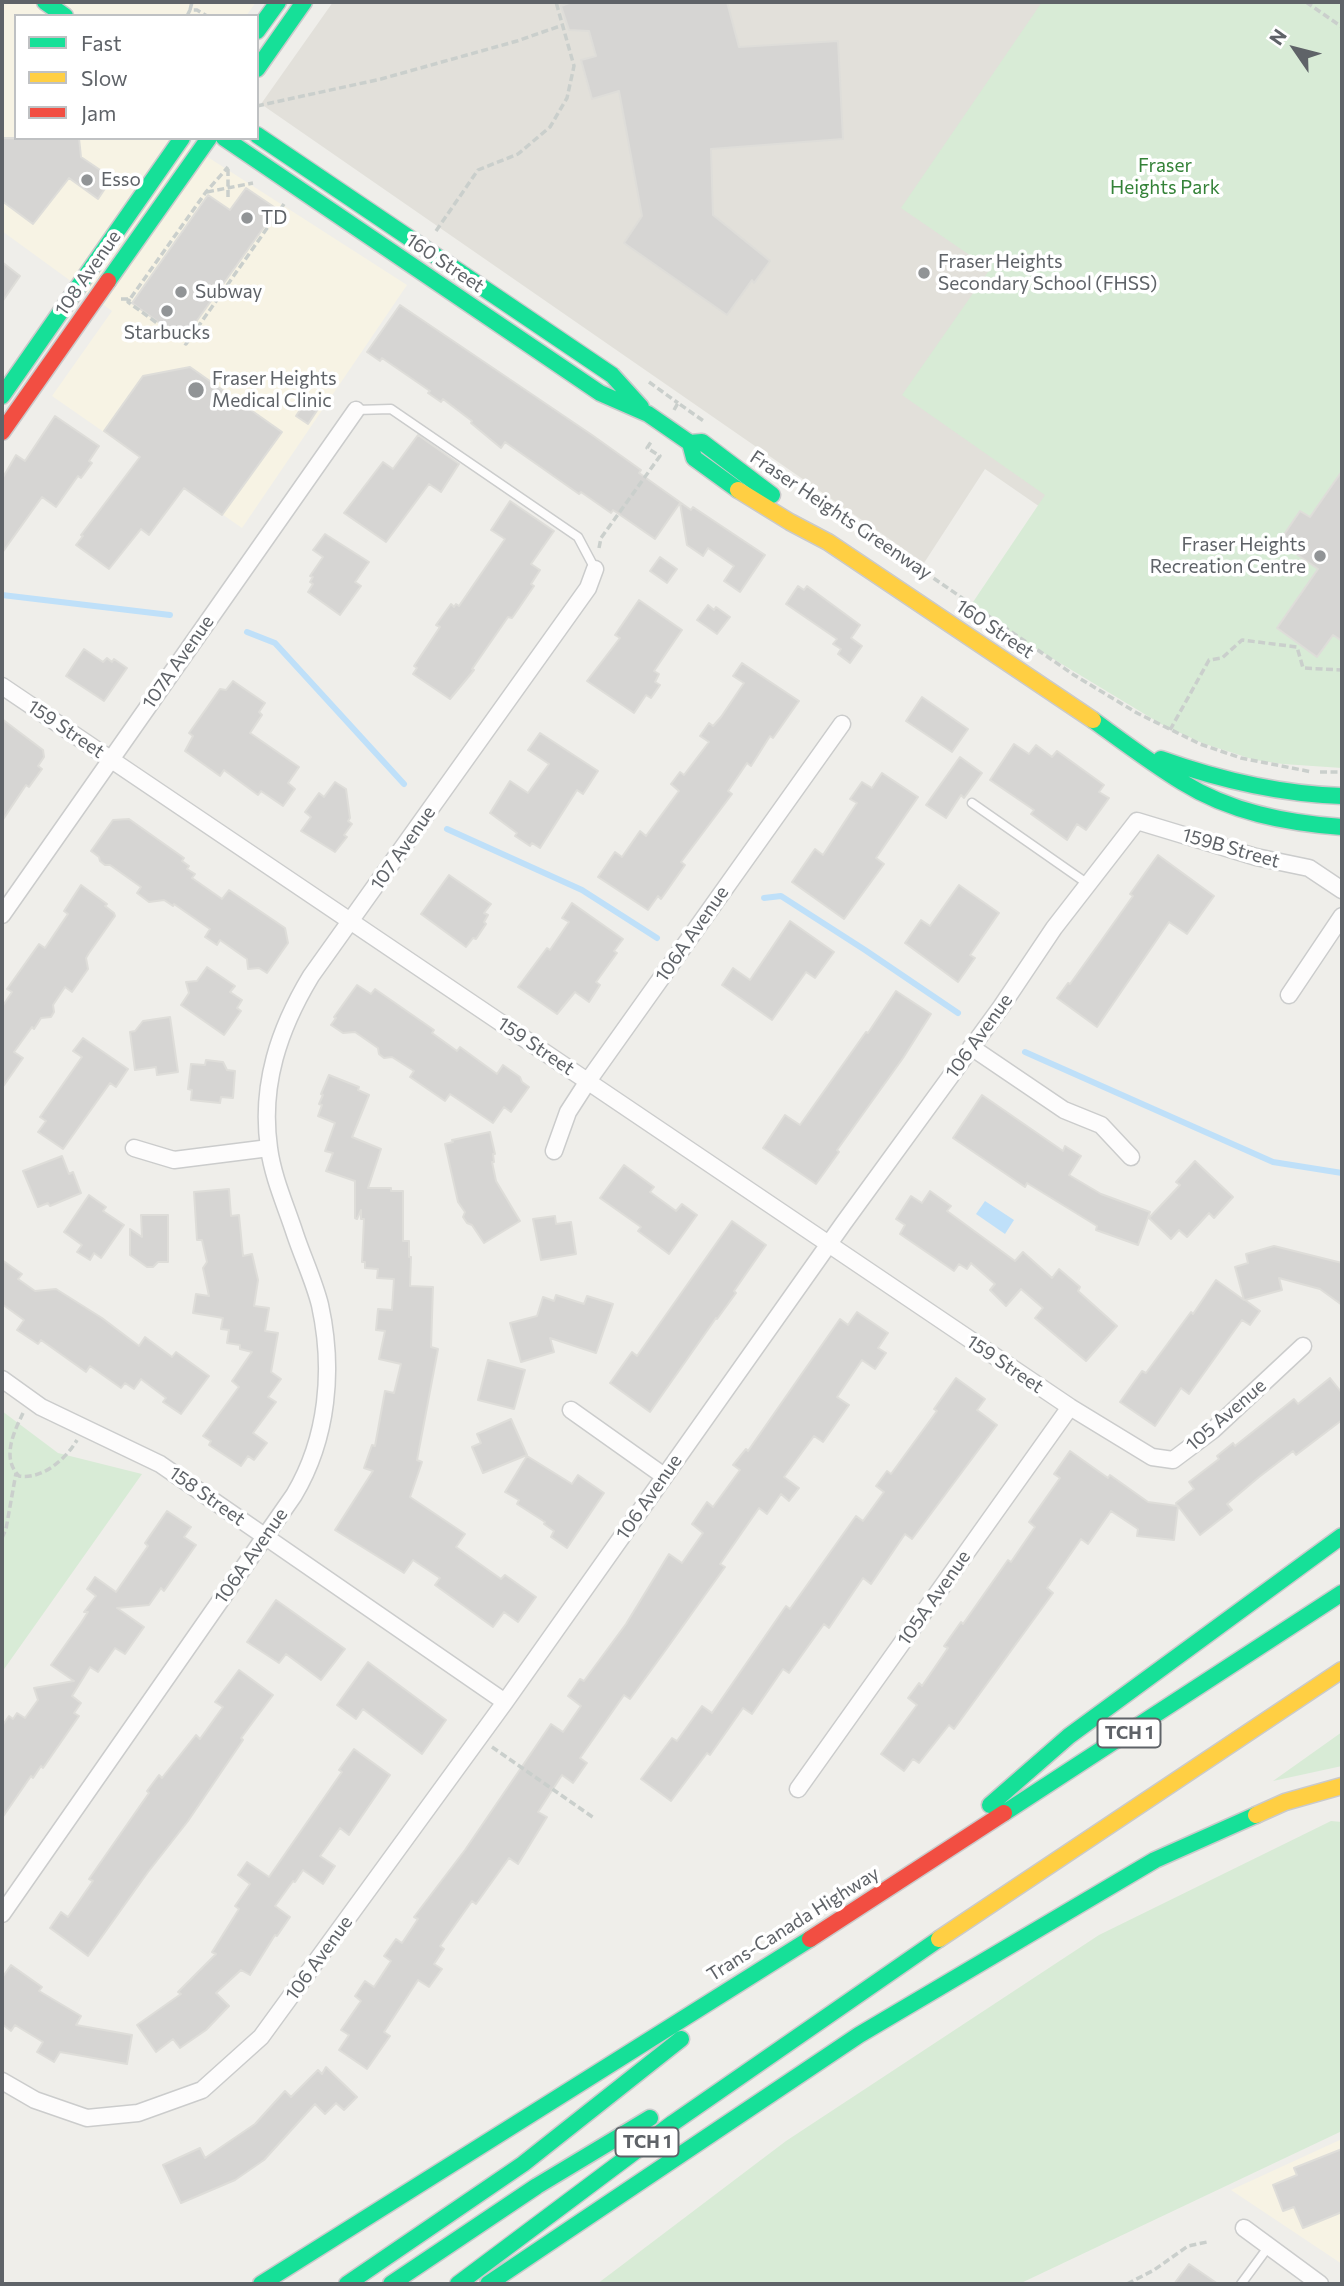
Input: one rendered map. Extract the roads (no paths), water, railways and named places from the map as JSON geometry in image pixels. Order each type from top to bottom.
[{"type":"main road","points":[[45,2],[62,14]]},
{"type":"main road","points":[[259,28],[278,2]]},
{"type":"main road","points":[[259,66],[304,2]]},
{"type":"main road","name":"160 Street","points":[[259,136],[612,375],[648,414]]},
{"type":"main road","name":"108 Avenue","points":[[2,396],[181,140]]},
{"type":"main road","name":"108 Avenue","points":[[2,432],[208,140]]},
{"type":"main road","name":"160 Street","points":[[226,140],[600,393],[648,414],[690,443],[694,458],[722,479],[790,522],[828,542],[1138,751],[1169,776],[1225,804],[1293,822],[1342,827]]},
{"type":"main road","points":[[397,255],[418,256],[493,307],[530,318]]},
{"type":"main road","name":"160 Street","points":[[1138,751],[1205,775],[1259,789],[1342,796]]},
{"type":"main road","points":[[914,1872],[1069,1736],[1342,1536]]},
{"type":"main road","name":"Trans-Canada Highway","points":[[261,2284],[800,1945],[1342,1593]]},
{"type":"main road","name":"TCH 1","points":[[458,2284],[552,2210],[839,2005],[1124,1818],[1342,1670]]},
{"type":"main road","points":[[487,2284],[859,2035],[1154,1860],[1285,1802],[1342,1786]]},
{"type":"main road","points":[[346,2284],[523,2164],[800,1945]]},
{"type":"main road","points":[[391,2284],[537,2186],[839,2005]]},
{"type":"street","name":"107A Avenue","points":[[2,915],[356,410]]},
{"type":"street","name":"107 Avenue","points":[[269,1148],[267,1091],[279,1039],[294,1004],[588,589],[595,569]]},
{"type":"street","name":"159 Street","points":[[2,686],[1070,1407]]},
{"type":"street","name":"106A Avenue","points":[[554,1151],[568,1112],[588,1082],[842,724]]},
{"type":"street","name":"159B Street","points":[[1123,838],[1137,821],[1256,857],[1310,868],[1342,890]]},
{"type":"street","name":"106 Avenue","points":[[2,2081],[35,2100],[87,2118],[138,2113],[202,2090],[261,2037],[505,1702],[1001,1007],[1054,928],[1123,838]]},
{"type":"street","points":[[1289,995],[1342,916]]},
{"type":"street","points":[[971,1047],[1064,1110],[1101,1125],[1131,1157]]},
{"type":"street","name":"106A Avenue","points":[[2,1914],[294,1496],[307,1470],[318,1437],[328,1373],[326,1336],[319,1302],[276,1179],[269,1148]]},
{"type":"street","points":[[134,1149],[174,1160],[269,1148]]},
{"type":"street","name":"105 Avenue","points":[[1070,1407],[1152,1457],[1173,1460],[1213,1430],[1303,1346]]},
{"type":"street","name":"158 Street","points":[[2,1379],[41,1407],[86,1426],[160,1464],[505,1702]]},
{"type":"street","name":"105A Avenue","points":[[798,1789],[1070,1407]]},
{"type":"street","points":[[571,1409],[664,1476]]},
{"type":"street","points":[[1244,2228],[1320,2284]]},
{"type":"lane","points":[[356,410],[391,409],[578,537],[595,569]]},
{"type":"lane","points":[[972,803],[1088,884]]},
{"type":"lane","points":[[1241,2284],[1269,2246]]},
{"type":"water","points":[[985,1201],[1014,1220],[1005,1234],[976,1214]]},
{"type":"waterway","points":[[2,595],[170,615]]},
{"type":"waterway","points":[[247,632],[275,643],[404,784]]},
{"type":"waterway","points":[[447,829],[582,890],[657,938]]},
{"type":"waterway","points":[[764,898],[781,896],[958,1013]]},
{"type":"waterway","points":[[1025,1052],[1273,1162],[1342,1173]]},
{"type":"place","name":"Esso","points":[[87,180]]},
{"type":"place","name":"TD","points":[[247,218]]},
{"type":"place","name":"Fraser Heights Secondary School (FHSS)","points":[[924,273]]},
{"type":"place","name":"Subway","points":[[181,292]]},
{"type":"place","name":"Starbucks","points":[[167,311]]},
{"type":"place","name":"Fraser Heights Medical Clinic","points":[[196,390]]},
{"type":"place","name":"Fraser Heights Recreation Centre","points":[[1320,556]]},
{"type":"park label","name":"Fraser Heights Park","points":[[1165,177]]}]
